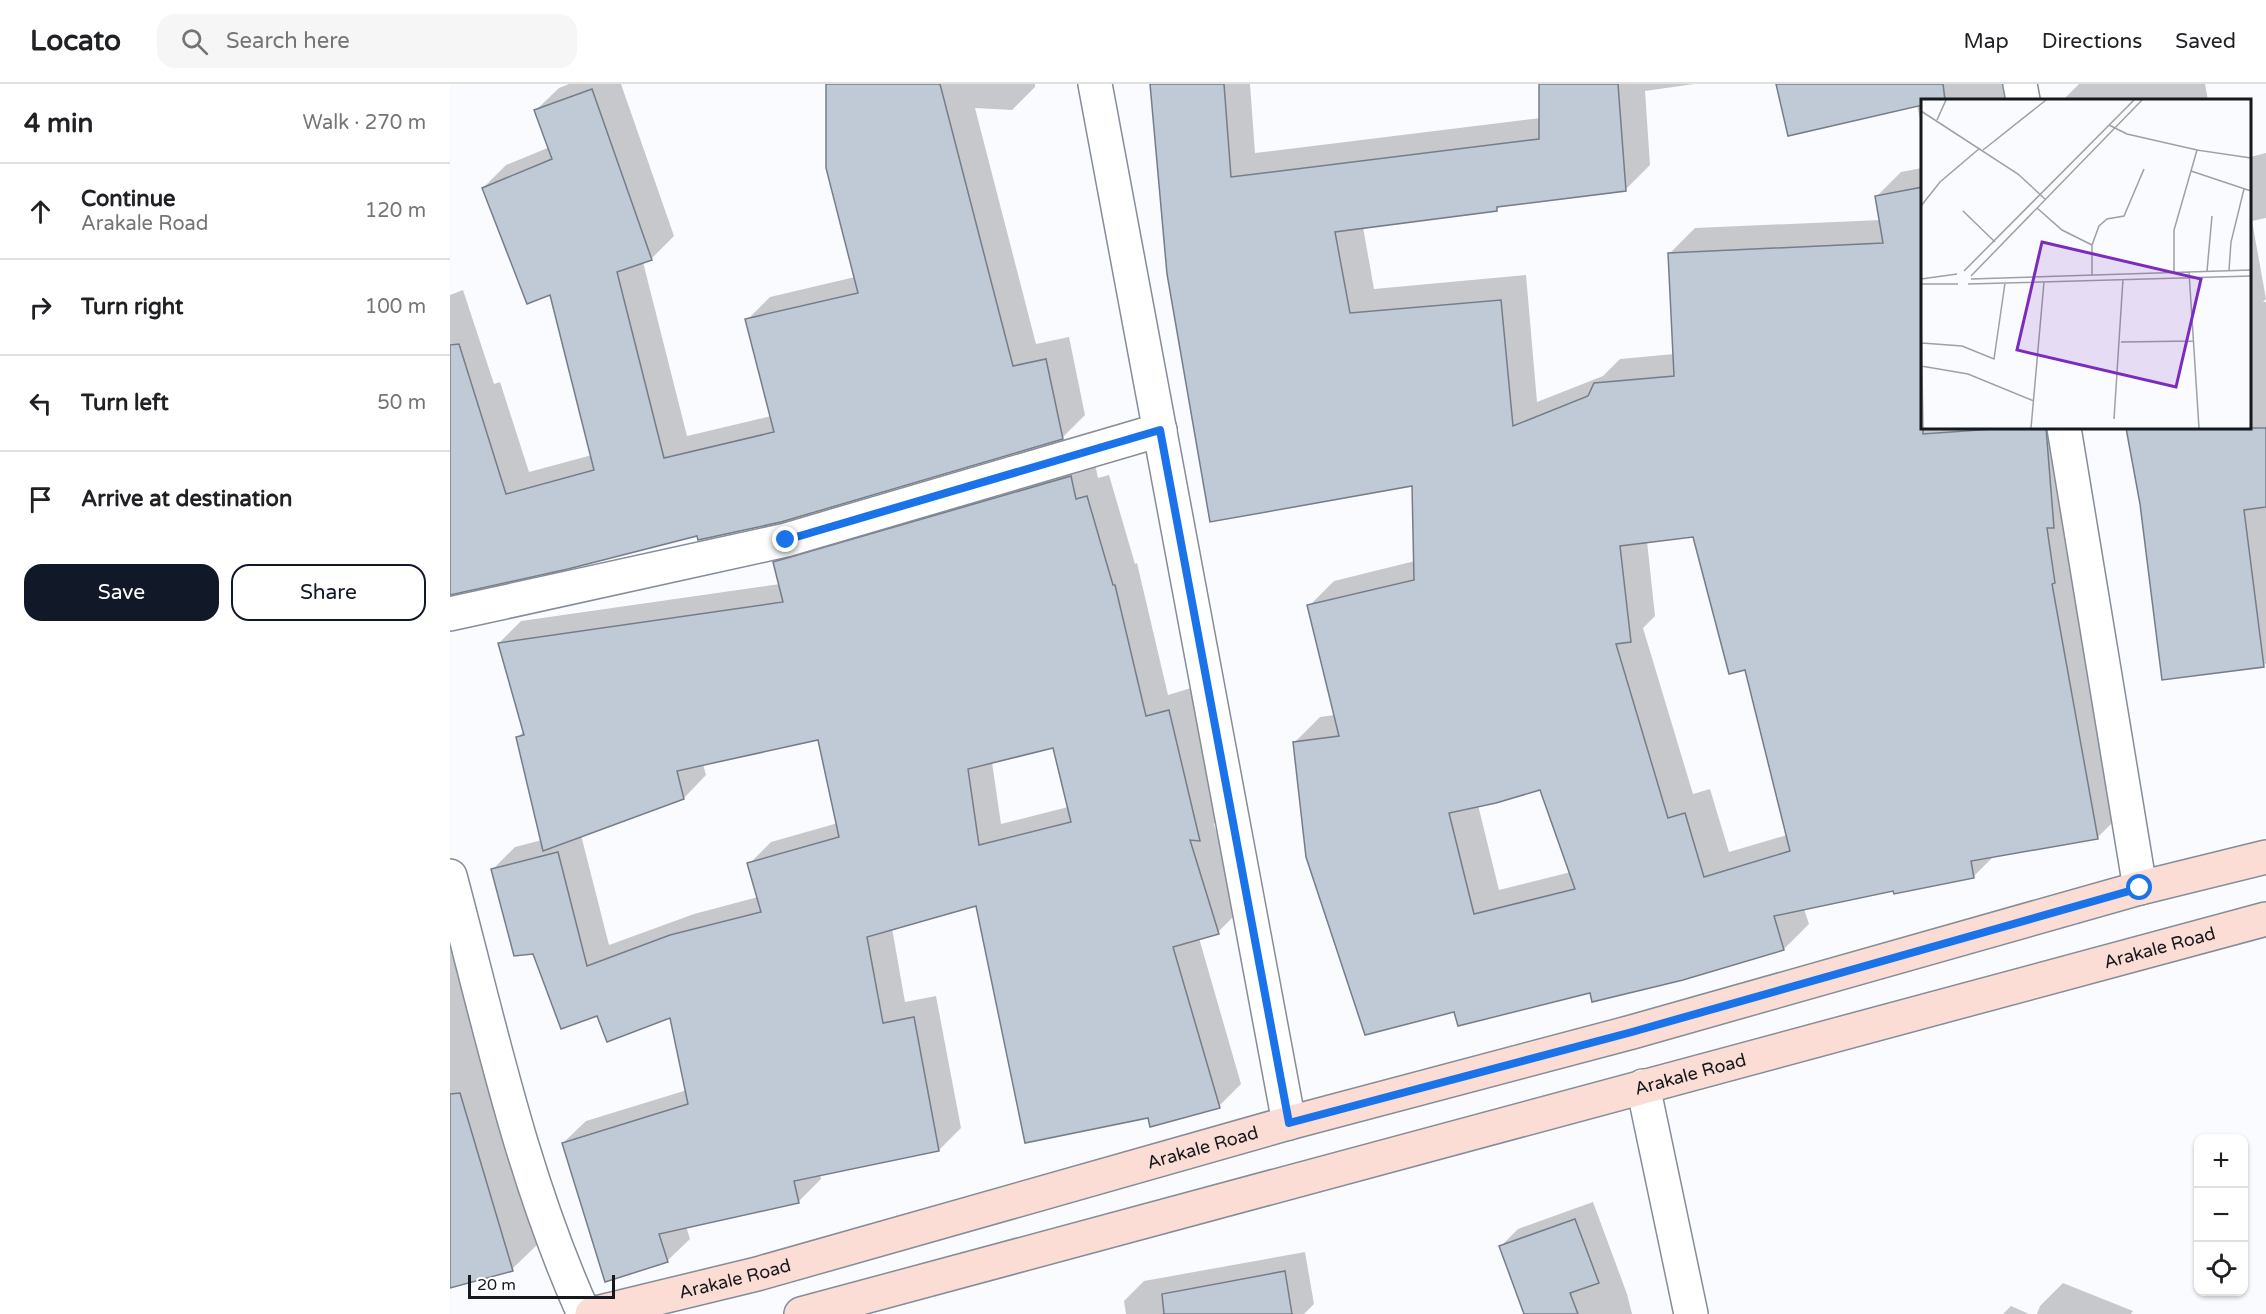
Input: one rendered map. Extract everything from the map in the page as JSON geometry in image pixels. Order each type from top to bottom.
[{"type":"main road","name":"Arakale Road","points":[[592,1314],[757,1274],[1289,1123],[1632,1032],[2140,888],[2266,857]]},
{"type":"main road","name":"Arakale Road","points":[[801,1314],[2266,919]]},
{"type":"street","points":[[1095,84],[1289,1123]]},
{"type":"street","points":[[2020,84],[2023,99]]},
{"type":"street","points":[[2064,429],[2140,888]]},
{"type":"street","points":[[450,614],[786,540],[1160,430]]},
{"type":"street","points":[[450,876],[523,1149],[565,1271],[584,1314]]},
{"type":"street","points":[[1643,1086],[1691,1314]]},
{"type":"building","points":[[826,84],[940,84],[1013,366],[1046,359],[1063,439],[781,522],[698,540],[697,536],[568,569],[450,595],[450,345],[459,344],[506,494],[594,470],[550,295],[527,304],[482,188],[552,159],[534,110],[592,89],[652,260],[617,272],[664,458],[774,432],[745,319],[858,293],[826,168]]},
{"type":"building","points":[[1150,84],[1224,84],[1231,177],[1539,139],[1539,84],[1618,84],[1626,191],[1497,207],[1497,211],[1335,232],[1350,313],[1501,300],[1513,426],[1588,396],[1594,383],[1674,376],[1668,253],[1883,243],[1875,196],[1921,187],[1921,429],[1923,429],[1923,434],[1994,429],[2046,429],[2054,528],[2047,528],[2055,583],[2052,584],[2098,839],[1971,861],[1974,878],[1894,894],[1893,891],[1774,916],[1784,950],[1683,980],[1592,1002],[1590,993],[1458,1026],[1454,1012],[1365,1035],[1306,857],[1293,742],[1339,736],[1307,605],[1414,580],[1412,486],[1210,522],[1167,274]],"holes":[[[1693,537],[1729,674],[1745,670],[1790,851],[1704,877],[1685,813],[1668,818],[1616,644],[1631,642],[1620,546]],[[1540,790],[1575,889],[1474,914],[1449,813],[1496,803]]]},
{"type":"building","points":[[1776,84],[1943,84],[1945,99],[1921,99],[1921,105],[1788,136]]},
{"type":"building","points":[[2266,428],[2266,507],[2244,510],[2264,667],[2162,680],[2140,504],[2126,429]]},
{"type":"building","points":[[1071,476],[1076,499],[1087,496],[1113,585],[1115,585],[1146,716],[1169,710],[1200,841],[1190,840],[1219,934],[1173,947],[1220,1108],[1150,1127],[1148,1118],[1025,1143],[976,906],[867,937],[883,1023],[914,1017],[939,1151],[794,1181],[799,1203],[659,1234],[668,1262],[605,1282],[562,1143],[688,1104],[670,1018],[607,1042],[597,1016],[561,1029],[533,954],[514,956],[491,869],[558,852],[587,966],[670,935],[761,912],[747,863],[839,837],[818,740],[677,771],[684,799],[543,851],[516,737],[524,735],[498,643],[783,602],[773,562]],"holes":[[[1053,748],[1071,822],[979,845],[968,769]]]},
{"type":"building","points":[[460,1093],[513,1271],[450,1288],[450,1094]]},
{"type":"building","points":[[1575,1219],[1599,1283],[1570,1293],[1578,1314],[1524,1314],[1499,1246]]},
{"type":"building","points":[[1285,1271],[1292,1314],[1164,1314],[1162,1294]]},
{"type":"route","points":[[786,540],[1160,430],[1289,1123],[1632,1032],[2140,888]]}]
